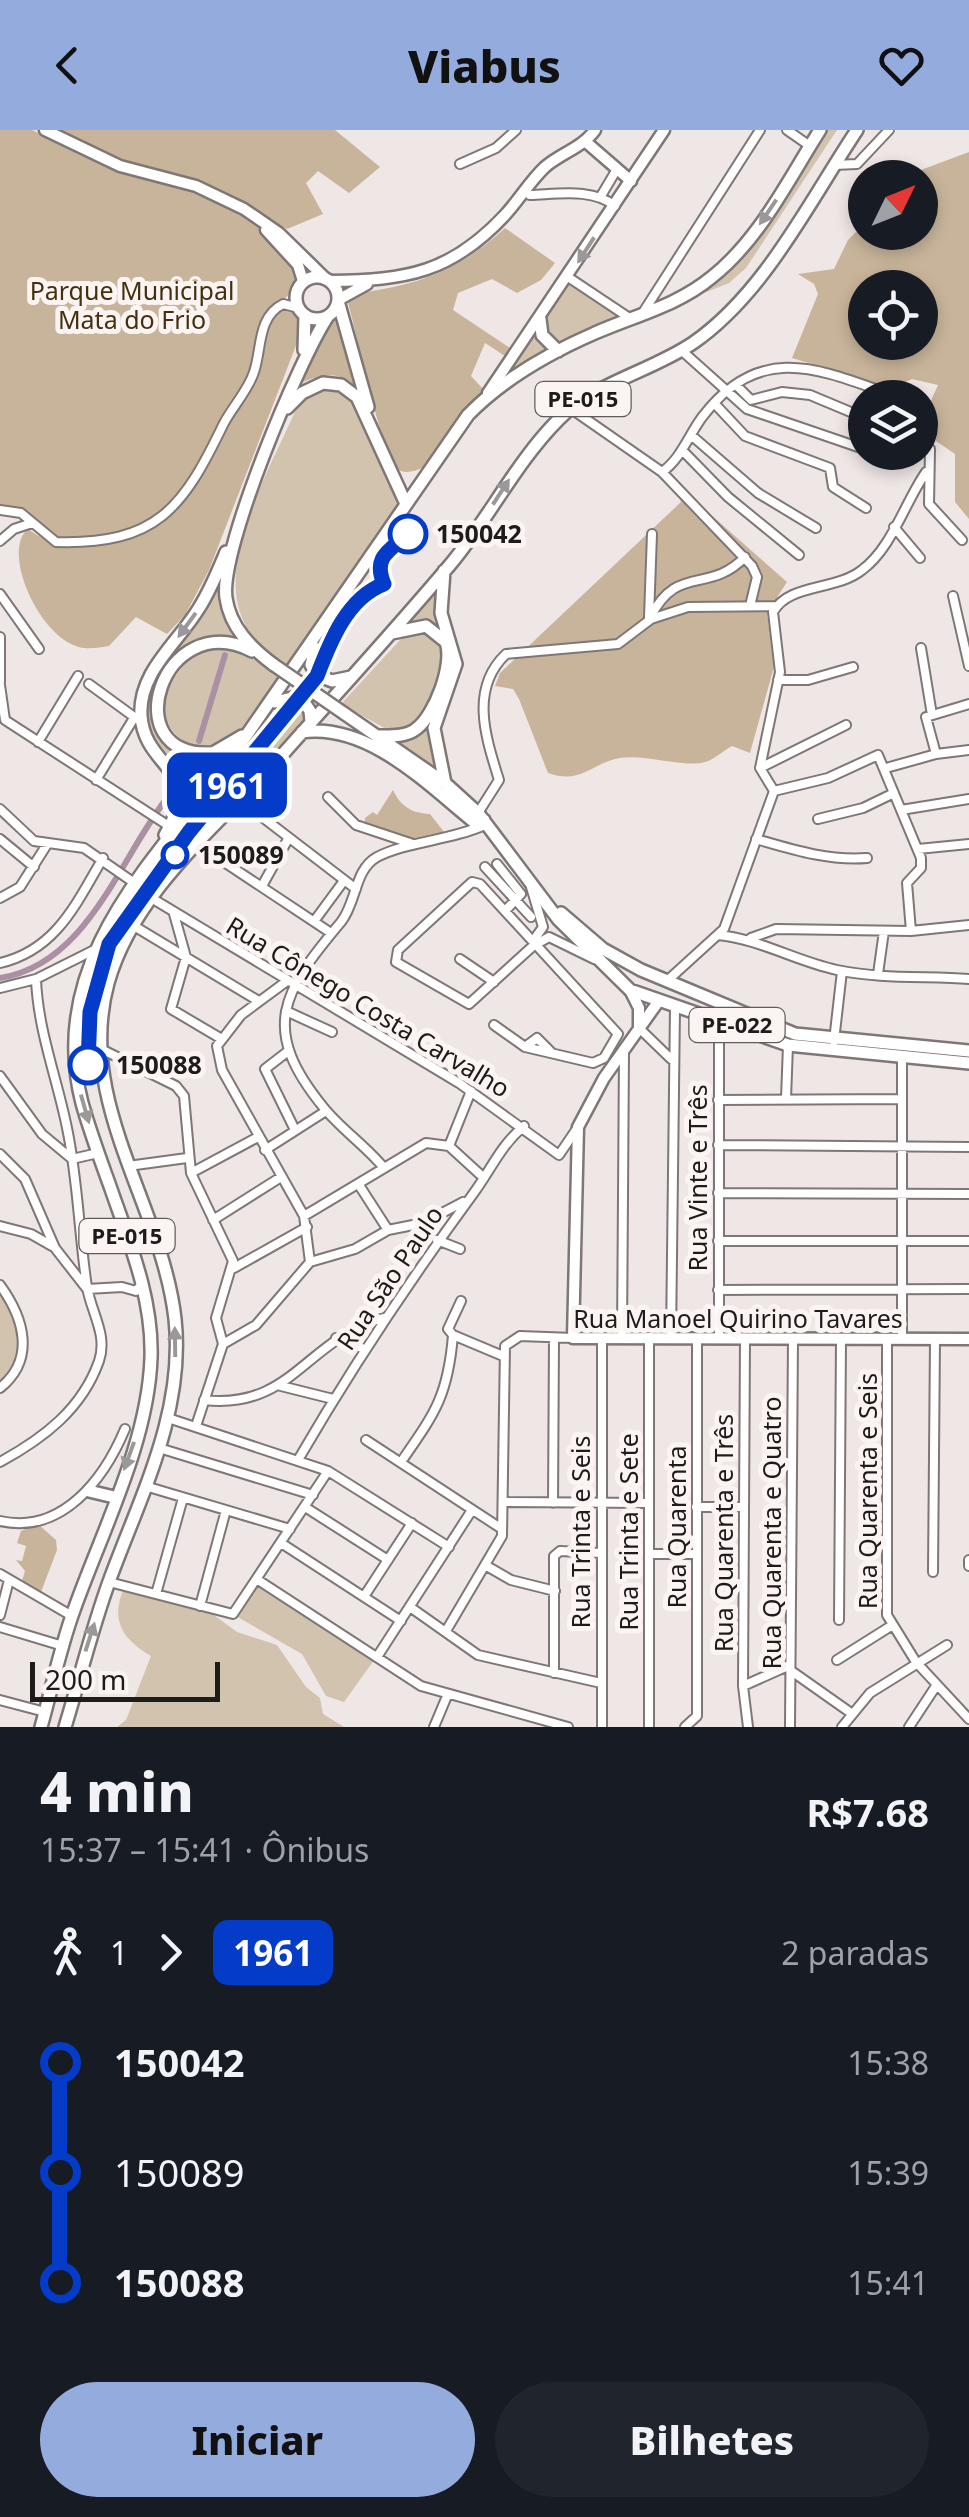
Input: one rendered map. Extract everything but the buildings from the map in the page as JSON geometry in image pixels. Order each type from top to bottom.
[{"type":"highway","name":"PE-015","points":[[40,1727],[72,1616],[149,1384],[151,1334],[143,1283],[82,1102],[76,1044],[85,978],[94,950],[133,882],[172,828],[219,776],[318,638],[406,504],[485,398],[558,351],[701,285],[734,257],[820,130]]},
{"type":"highway","name":"PE-015","points":[[65,1727],[102,1602],[159,1448],[175,1370],[175,1318],[166,1275],[108,1102],[100,1048],[108,982],[134,926],[197,844],[353,676],[444,570],[530,450],[570,408],[681,350],[740,301],[857,130]]},
{"type":"highway","points":[[301,367],[308,330],[300,306],[304,281],[328,279],[338,301],[373,430]]},
{"type":"highway","points":[[284,411],[301,367],[338,301]]},
{"type":"highway","points":[[300,306],[328,316]]},
{"type":"highway","points":[[540,319],[542,335],[558,351]]},
{"type":"highway","points":[[284,411],[312,386],[341,385],[357,397],[406,504]]},
{"type":"highway","name":"PE-022","points":[[284,411],[232,539],[225,596],[230,614],[261,656],[445,783],[483,819],[546,902],[597,960],[630,990],[788,1045],[969,1064]]},
{"type":"highway","points":[[390,469],[413,476],[434,465]]},
{"type":"highway","points":[[172,828],[180,789],[174,771],[138,720],[147,681],[197,611],[232,539]]},
{"type":"highway","points":[[444,570],[442,613],[456,664],[434,728],[445,783]]},
{"type":"highway","points":[[378,736],[406,734],[420,726],[449,660],[446,642],[426,626],[387,635]]},
{"type":"highway","points":[[318,638],[311,665],[317,676],[332,681],[353,676]]},
{"type":"highway","points":[[253,727],[222,749],[189,752],[164,732],[156,692],[182,658],[207,644],[232,643],[261,656]]},
{"type":"highway","points":[[271,704],[297,695],[308,707],[306,727],[353,736],[441,793],[473,821],[483,819]]},
{"type":"highway","points":[[201,818],[219,776]]},
{"type":"highway","points":[[177,852],[215,824]]},
{"type":"highway","name":"PE-022","points":[[546,902],[603,949],[641,970],[766,1024],[834,1041],[969,1051]]},
{"type":"highway","points":[[630,990],[628,974],[641,970]]},
{"type":"highway","points":[[695,1010],[702,1002],[702,994]]},
{"type":"highway","points":[[107,1179],[120,1178],[128,1166]]},
{"type":"highway","points":[[114,1197],[123,1190],[138,1193]]},
{"type":"highway","points":[[89,1490],[114,1497]]},
{"type":"highway","points":[[80,1594],[94,1589],[102,1602]]},
{"type":"main road","points":[[45,130],[120,166],[196,186],[244,208],[279,232],[328,279],[386,279]]},
{"type":"main road","points":[[485,398],[664,130]]},
{"type":"main road","points":[[338,301],[357,287],[427,271],[470,250],[546,166],[591,135],[631,182]]},
{"type":"main road","points":[[244,208],[290,256],[304,281]]},
{"type":"main road","points":[[630,990],[639,1008],[639,1028]]},
{"type":"main road","points":[[574,1338],[578,1128],[624,1049],[658,1002]]},
{"type":"main road","name":"Rua Manoel Quirino Tavares","points":[[574,1338],[969,1340]]},
{"type":"street","points":[[460,164],[496,148],[516,130]]},
{"type":"street","points":[[568,277],[636,318],[760,130]]},
{"type":"street","points":[[787,130],[810,146]]},
{"type":"street","points":[[834,165],[858,164],[889,130]]},
{"type":"street","points":[[601,196],[618,169]]},
{"type":"street","points":[[530,194],[601,196],[615,206]]},
{"type":"street","points":[[0,510],[15,510],[47,538],[63,542],[131,534],[165,514],[188,492],[206,465],[227,418],[252,379],[264,326],[274,310],[283,304],[300,306]]},
{"type":"street","points":[[681,350],[750,400],[782,392],[810,395],[848,411]]},
{"type":"street","points":[[662,472],[714,403],[767,369],[795,365],[848,381]]},
{"type":"street","points":[[732,388],[748,409],[848,443]]},
{"type":"street","points":[[714,403],[745,436],[830,468],[833,487],[866,508]]},
{"type":"street","points":[[570,408],[662,472],[745,557],[757,572],[750,606]]},
{"type":"street","points":[[690,435],[748,485],[816,528]]},
{"type":"street","points":[[682,450],[728,496],[798,555]]},
{"type":"street","points":[[774,791],[760,768],[780,663],[771,619],[776,606],[785,597],[859,573],[876,557],[926,472]]},
{"type":"street","points":[[926,472],[932,510],[962,540]]},
{"type":"street","points":[[0,541],[32,523]]},
{"type":"street","points":[[894,527],[920,558]]},
{"type":"street","points":[[648,621],[652,534]]},
{"type":"street","points":[[648,621],[661,595],[673,586],[716,579],[745,557]]},
{"type":"street","points":[[0,594],[40,648]]},
{"type":"street","points":[[952,596],[969,666]]},
{"type":"street","points":[[310,1262],[304,1216],[222,1070],[220,1038],[257,1000],[290,983],[348,913],[361,874],[374,858],[454,839],[483,819],[499,780],[483,714],[484,687],[498,662],[518,650],[630,638],[648,621],[667,611],[688,607],[776,606]]},
{"type":"street","points":[[0,637],[5,720],[172,828]]},
{"type":"street","points":[[921,648],[932,716]]},
{"type":"street","points":[[778,680],[808,680],[853,666]]},
{"type":"street","points":[[38,742],[78,676]]},
{"type":"street","points":[[89,684],[138,720],[96,780]]},
{"type":"street","points":[[936,754],[926,717],[969,704]]},
{"type":"street","points":[[760,768],[846,724]]},
{"type":"street","points":[[886,768],[936,754],[969,750]]},
{"type":"street","points":[[774,791],[828,778],[878,755],[922,866],[907,883],[911,932]]},
{"type":"street","points":[[668,980],[718,936],[728,922],[774,791]]},
{"type":"street","points":[[818,819],[863,808],[894,794]]},
{"type":"street","points":[[328,797],[356,826],[416,845]]},
{"type":"street","points":[[901,810],[969,799]]},
{"type":"street","points":[[240,800],[356,889]]},
{"type":"street","points":[[0,808],[22,832],[46,846],[73,844],[103,858],[133,882]]},
{"type":"street","points":[[262,886],[288,839]]},
{"type":"street","points":[[756,839],[808,849],[832,860],[868,858]]},
{"type":"street","points":[[0,840],[34,867]]},
{"type":"street","points":[[197,844],[332,933]]},
{"type":"street","points":[[918,850],[969,844]]},
{"type":"street","points":[[0,898],[20,887],[46,846]]},
{"type":"street","points":[[0,963],[36,951],[53,936],[103,858]]},
{"type":"street","points":[[497,864],[520,890],[505,911]]},
{"type":"street","points":[[485,867],[531,917]]},
{"type":"street","points":[[494,1024],[525,1047],[537,1038],[554,1054],[577,1060],[586,1053],[596,1062],[618,1034],[535,943],[505,911],[472,882],[395,954],[396,962],[469,1004],[535,943],[543,927],[530,881]]},
{"type":"street","points":[[315,920],[344,882]]},
{"type":"street","name":"Rua Cônego Costa Carvalho","points":[[152,899],[471,1091],[559,1155],[578,1128]]},
{"type":"street","points":[[174,914],[186,957],[170,1009],[220,1038]]},
{"type":"street","points":[[718,936],[751,938],[776,930],[911,932],[969,925]]},
{"type":"street","points":[[134,926],[257,1000]]},
{"type":"street","points":[[878,974],[884,931]]},
{"type":"street","points":[[535,943],[553,937],[597,960]]},
{"type":"street","points":[[751,938],[785,955],[842,971],[969,979]]},
{"type":"street","points":[[0,988],[36,979],[94,950]]},
{"type":"street","points":[[460,959],[494,982]]},
{"type":"street","points":[[834,1041],[842,971]]},
{"type":"street","points":[[0,1462],[67,1416],[89,1383],[99,1360],[102,1338],[88,1289],[72,1159],[39,1020],[36,979]]},
{"type":"street","points":[[290,983],[287,1052],[326,1111],[384,1168]]},
{"type":"street","points":[[671,1338],[671,1059],[675,1007]]},
{"type":"street","points":[[286,1011],[332,1032]]},
{"type":"street","name":"Rua Vinte e Três","points":[[719,1018],[719,1338]]},
{"type":"street","points":[[639,1028],[671,1059]]},
{"type":"street","points":[[786,1099],[788,1045]]},
{"type":"street","points":[[100,1048],[181,1091],[190,1174],[234,1268]]},
{"type":"street","points":[[622,1337],[624,1049]]},
{"type":"street","points":[[287,1052],[265,1069],[295,1130]]},
{"type":"street","points":[[902,1058],[902,1339]]},
{"type":"street","points":[[0,1076],[42,1134],[72,1159]]},
{"type":"street","points":[[449,1146],[471,1091]]},
{"type":"street","points":[[718,1100],[901,1098]]},
{"type":"street","points":[[265,1150],[326,1111]]},
{"type":"street","name":"Rua São Paulo","points":[[298,1460],[384,1318],[470,1199],[501,1148],[524,1126]]},
{"type":"street","points":[[190,1174],[258,1138]]},
{"type":"street","points":[[304,1216],[426,1142],[449,1146],[484,1178]]},
{"type":"street","points":[[718,1145],[969,1147]]},
{"type":"street","points":[[72,1159],[98,1152]]},
{"type":"street","points":[[0,1154],[25,1179],[56,1248],[88,1289]]},
{"type":"street","points":[[128,1166],[187,1158]]},
{"type":"street","points":[[213,1220],[281,1176]]},
{"type":"street","points":[[359,1185],[388,1230]]},
{"type":"street","points":[[718,1192],[969,1194]]},
{"type":"street","points":[[222,1344],[256,1326],[310,1262],[355,1248],[388,1230],[422,1223],[470,1199]]},
{"type":"street","points":[[0,1226],[31,1234],[56,1248]]},
{"type":"street","points":[[196,1426],[222,1344],[216,1318],[234,1268],[307,1227]]},
{"type":"street","points":[[437,1240],[460,1249]]},
{"type":"street","points":[[718,1241],[969,1242]]},
{"type":"street","points":[[88,1289],[122,1287],[136,1291],[143,1283]]},
{"type":"street","points":[[0,1285],[22,1323],[24,1343],[16,1371],[0,1388]]},
{"type":"street","points":[[718,1290],[969,1289]]},
{"type":"street","points":[[446,1631],[501,1540],[502,1529],[503,1356],[448,1329],[461,1302]]},
{"type":"street","points":[[204,1400],[240,1402],[280,1386],[335,1337],[384,1318]]},
{"type":"street","points":[[401,1462],[444,1396],[453,1334]]},
{"type":"street","name":"Rua Manoel Quirino Tavares","points":[[503,1356],[508,1341],[520,1336],[574,1338]]},
{"type":"street","points":[[335,1337],[364,1349]]},
{"type":"street","points":[[553,1503],[554,1338]]},
{"type":"street","name":"Rua Trinta e Seis","points":[[602,1338],[602,1727]]},
{"type":"street","name":"Rua Trinta e Sete","points":[[648,1727],[649,1338]]},
{"type":"street","name":"Rua Quarenta","points":[[685,1727],[697,1716],[697,1338]]},
{"type":"street","name":"Rua Quarenta e Três","points":[[745,1338],[744,1686],[748,1727]]},
{"type":"street","name":"Rua Quarenta e Quatro","points":[[790,1727],[793,1339]]},
{"type":"street","points":[[839,1620],[840,1339]]},
{"type":"street","name":"Rua Quarenta e Seis","points":[[887,1339],[886,1606],[891,1626],[916,1662],[969,1719]]},
{"type":"street","points":[[933,1572],[935,1340]]},
{"type":"street","points":[[280,1386],[333,1399]]},
{"type":"street","points":[[168,1418],[328,1471],[449,1546]]},
{"type":"street","points":[[0,1521],[30,1524],[48,1518],[89,1490],[111,1463],[125,1429]]},
{"type":"street","points":[[366,1440],[502,1529]]},
{"type":"street","points":[[159,1448],[313,1496]]},
{"type":"street","points":[[109,1582],[230,1614],[240,1608],[328,1471]]},
{"type":"street","points":[[145,1486],[290,1528]]},
{"type":"street","points":[[156,1594],[183,1498]]},
{"type":"street","points":[[503,1502],[648,1504]]},
{"type":"street","points":[[305,1507],[388,1560]]},
{"type":"street","points":[[696,1507],[744,1507]]},
{"type":"street","points":[[200,1606],[226,1510]]},
{"type":"street","points":[[377,1657],[472,1510]]},
{"type":"street","points":[[364,1595],[412,1522]]},
{"type":"street","points":[[282,1543],[401,1621]]},
{"type":"street","points":[[554,1673],[556,1553],[601,1553]]},
{"type":"street","points":[[649,1554],[695,1554]]},
{"type":"street","points":[[484,1565],[512,1580],[554,1591]]},
{"type":"street","points":[[0,1615],[4,1577],[72,1616]]},
{"type":"street","points":[[258,1580],[421,1686],[568,1727]]},
{"type":"street","points":[[410,1607],[478,1655],[601,1684]]},
{"type":"street","points":[[837,1660],[891,1626]]},
{"type":"street","points":[[0,1627],[63,1646]]},
{"type":"street","points":[[842,1727],[870,1693],[947,1645]]},
{"type":"street","points":[[744,1686],[790,1667],[851,1713]]},
{"type":"street","points":[[908,1727],[936,1686]]},
{"type":"street","points":[[434,1727],[447,1696]]},
{"type":"street","points":[[0,1700],[45,1712]]},
{"type":"shaded area","points":[[823,130],[837,130],[746,268],[729,283],[682,302],[727,268]]},
{"type":"shaded area","points":[[571,281],[624,316],[540,353],[509,374]]},
{"type":"shaded area","points":[[325,385],[350,394],[400,504],[293,669],[260,645],[241,616],[236,583],[239,548],[250,512],[296,409],[301,400]]},
{"type":"shaded area","points":[[221,571],[222,599],[247,645],[227,640],[202,644],[178,657],[156,690],[155,718],[190,755],[232,752],[176,823],[183,800],[182,780],[145,730],[146,690]]},
{"type":"shaded area","points":[[440,583],[435,600],[452,646],[432,737],[435,769],[398,741],[410,735],[427,716],[450,651],[427,625],[411,620]]},
{"type":"shaded area","points":[[422,631],[442,643],[442,665],[430,699],[411,728],[388,730],[341,704],[400,640]]},
{"type":"shaded area","points":[[219,645],[235,648],[286,678],[239,736],[203,750],[177,736],[165,714],[162,693],[193,654]]},
{"type":"shaded area","points":[[302,699],[309,717],[301,730],[217,817],[204,823]]},
{"type":"shaded area","points":[[0,1288],[13,1313],[18,1337],[14,1361],[0,1384]]},
{"type":"shaded area","points":[[258,1578],[377,1656],[344,1702],[326,1696],[302,1654],[234,1615]]},
{"type":"shaded area","points":[[124,1588],[211,1613],[237,1632],[277,1645],[306,1687],[320,1698],[323,1714],[344,1727],[117,1727],[126,1720],[151,1656],[121,1628],[118,1610]]},
{"type":"green space","name":"Parque Municipal Mata do Frio","points":[[0,130],[32,130],[111,168],[200,184],[126,163],[58,130],[335,130],[380,167],[349,193],[318,171],[306,183],[323,214],[287,229],[213,189],[265,230],[285,256],[299,286],[267,314],[254,370],[204,465],[161,514],[131,531],[57,542],[20,511],[0,510]]},
{"type":"green space","points":[[969,152],[969,519],[955,502],[955,454],[938,442],[938,380],[865,380],[792,358],[818,294],[814,284],[798,274],[834,269],[848,240],[848,250],[938,250],[938,164]]},
{"type":"green space","points":[[505,228],[555,263],[541,280],[517,293],[492,279],[458,293],[453,310],[513,350],[508,358],[485,343],[471,376],[484,390],[422,468],[399,470],[385,443],[347,300],[351,294],[395,287],[452,267]]},
{"type":"green space","points":[[283,305],[296,310],[304,325],[209,570],[185,615],[167,634],[136,617],[109,646],[88,648],[69,643],[54,631],[29,595],[19,556],[21,540],[28,529],[62,543],[100,540],[129,534],[169,516],[205,468],[252,381],[266,328]]},
{"type":"green space","points":[[338,311],[357,389],[337,376],[322,376],[298,384],[307,360]]},
{"type":"green space","points":[[676,484],[787,582],[767,613],[774,667],[750,753],[732,746],[705,762],[630,757],[578,775],[548,773],[513,689],[495,686],[500,673],[681,502]]},
{"type":"green space","points":[[393,790],[408,808],[430,814],[448,837],[416,843],[364,828],[365,818],[373,812],[377,815]]},
{"type":"green space","points":[[38,1524],[56,1540],[57,1550],[41,1592],[22,1581],[25,1571],[16,1560],[22,1561],[26,1546],[17,1543],[21,1531]]},
{"type":"waterway","points":[[199,741],[225,655]]},
{"type":"waterway","points":[[0,978],[31,969],[80,930],[170,794]]},
{"type":"bus line","name":"1961","points":[[88,1065],[90,1012],[109,944],[160,878],[189,832],[317,676],[326,648],[354,606],[369,590],[384,584],[379,569],[382,556],[408,534]]},
{"type":"place","name":"150042","points":[[408,534]]},
{"type":"place","name":"150089","points":[[175,855]]},
{"type":"place","name":"150088","points":[[88,1065]]}]
